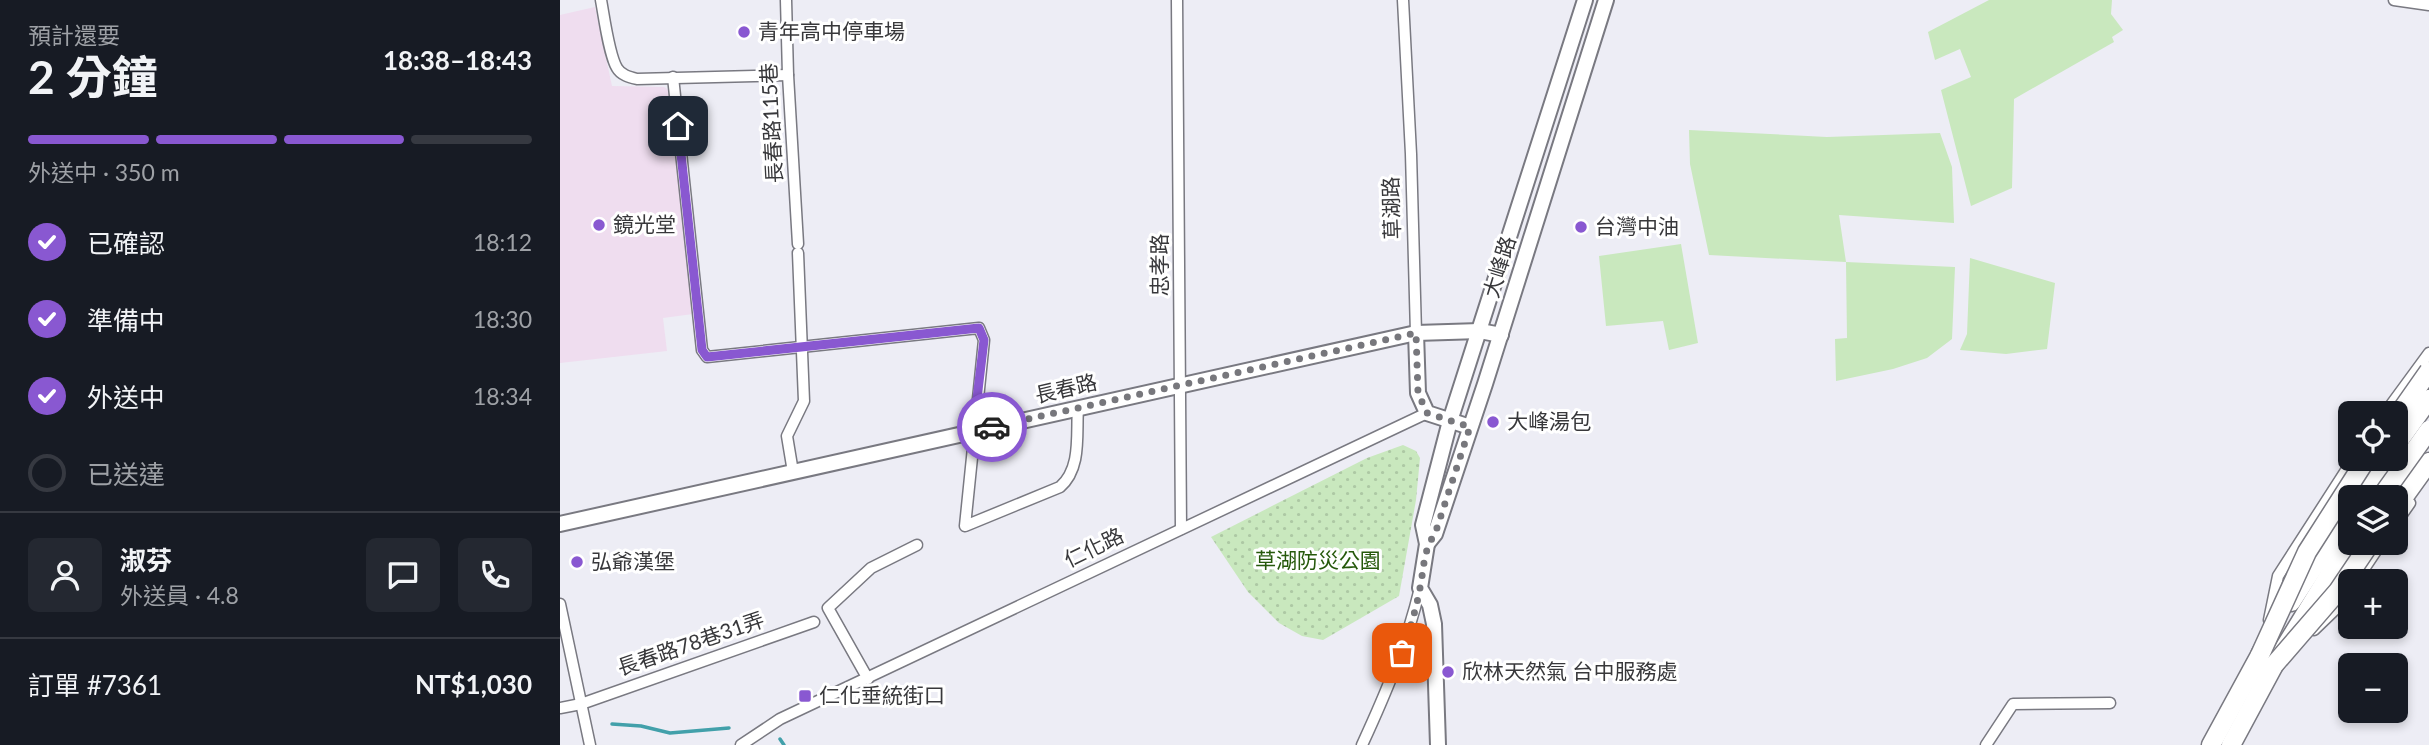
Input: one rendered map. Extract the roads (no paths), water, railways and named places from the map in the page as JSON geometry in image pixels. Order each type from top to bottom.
[{"type":"highway","points":[[2407,401],[2429,371]]},
{"type":"highway","points":[[2408,428],[2429,399]]},
{"type":"highway","points":[[2390,485],[2429,430]]},
{"type":"highway","points":[[2408,491],[2429,461]]},
{"type":"highway","points":[[2233,745],[2307,552],[2359,471]]},
{"type":"highway","points":[[2267,660],[2301,585],[2338,529]]},
{"type":"highway","points":[[2208,745],[2340,555]]},
{"type":"highway","points":[[2267,660],[2337,591],[2362,555]]},
{"type":"street","points":[[601,0],[617,69],[621,73],[637,79],[788,75]]},
{"type":"street","name":"長春路115巷","points":[[786,0],[804,401],[787,436],[793,472]]},
{"type":"street","name":"忠孝路","points":[[1177,0],[1181,529]]},
{"type":"street","name":"草湖路","points":[[1403,0],[1418,393],[1427,413]]},
{"type":"street","name":"大峰路","points":[[1420,588],[1427,544],[1423,525],[1450,421],[1585,0]]},
{"type":"street","name":"大峰路","points":[[1427,544],[1435,534],[1501,335],[1606,0]]},
{"type":"street","points":[[2394,0],[2429,5]]},
{"type":"street","points":[[673,76],[702,350],[707,357],[979,328],[984,340],[965,526],[1060,486],[1070,479],[1075,465],[1077,407]]},
{"type":"street","name":"長春路","points":[[560,524],[1416,333],[1480,331],[1501,335]]},
{"type":"street","points":[[2404,401],[2429,353]]},
{"type":"street","points":[[2408,406],[2429,390]]},
{"type":"street","points":[[1427,413],[1470,427]]},
{"type":"street","name":"仁化路","points":[[741,745],[780,719],[1427,413]]},
{"type":"street","points":[[2397,485],[2429,440],[2408,422]]},
{"type":"street","points":[[2266,631],[2278,576],[2346,471]]},
{"type":"street","points":[[2408,506],[2429,477]]},
{"type":"street","points":[[2208,745],[2266,631],[2338,518]]},
{"type":"street","points":[[868,678],[828,608],[871,568],[917,545]]},
{"type":"street","points":[[2293,650],[2351,555]]},
{"type":"street","points":[[1362,745],[1398,664],[1420,588]]},
{"type":"street","points":[[1420,588],[1430,606],[1434,624],[1438,745]]},
{"type":"street","points":[[560,604],[590,745]]},
{"type":"street","points":[[2233,745],[2278,667],[2338,607]]},
{"type":"street","name":"長春路78巷31弄","points":[[560,708],[582,704],[816,620],[828,608]]},
{"type":"street","points":[[1986,745],[2014,704],[2110,702]]},
{"type":"waterway","points":[[612,724],[641,726],[670,733],[729,728]]},
{"type":"waterway","points":[[780,739],[784,745]]},
{"type":"place","name":"青年高中停車場","points":[[744,32]]},
{"type":"place","name":"鏡光堂","points":[[599,225]]},
{"type":"place","name":"台灣中油","points":[[1581,227]]},
{"type":"place","name":"大峰湯包","points":[[1493,422]]},
{"type":"place","name":"弘爺漢堡","points":[[577,562]]},
{"type":"place","name":"欣林天然氣 台中服務處","points":[[1448,672]]},
{"type":"place","name":"仁化垂統街口","points":[[805,696]]},
{"type":"park label","name":"草湖防災公園","points":[[1318,561]]}]
